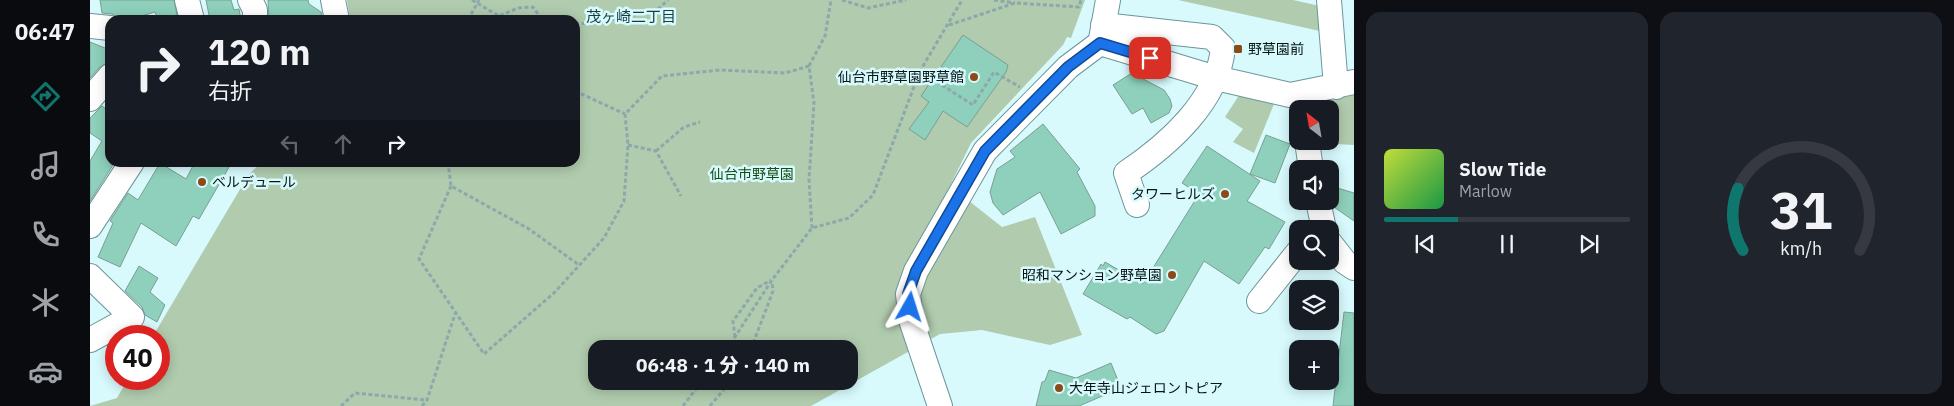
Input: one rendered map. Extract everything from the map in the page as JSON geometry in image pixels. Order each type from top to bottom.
[{"type":"street","points":[[187,0],[191,15]]},
{"type":"street","points":[[250,0],[254,15]]},
{"type":"street","points":[[333,0],[336,15]]},
{"type":"street","points":[[940,406],[911,320],[908,294],[916,271],[985,151],[1102,34],[1108,0]]},
{"type":"street","points":[[1102,34],[1216,78],[1290,94],[1308,100],[1345,84],[1329,0]]},
{"type":"street","points":[[90,26],[105,28]]},
{"type":"street","points":[[1102,34],[1212,37],[1223,48],[1221,64],[1216,78],[1186,124],[1157,152],[1126,173],[1137,205]]},
{"type":"street","points":[[90,99],[105,82]]},
{"type":"street","points":[[90,226],[129,167]]},
{"type":"street","points":[[1339,252],[1345,262],[1354,268]]},
{"type":"street","points":[[1259,300],[1289,263]]},
{"type":"street","points":[[90,276],[132,317],[90,340]]},
{"type":"path","points":[[470,15],[476,0],[498,15]]},
{"type":"path","points":[[580,23],[592,24],[657,10],[668,0]]},
{"type":"path","points":[[812,228],[809,180],[814,103],[809,66],[825,36],[831,0]]},
{"type":"path","points":[[842,0],[868,8],[906,0]]},
{"type":"path","points":[[735,338],[772,280],[812,228],[850,218],[873,195],[920,71],[962,0]]},
{"type":"path","points":[[994,0],[1079,7],[1081,0]]},
{"type":"path","points":[[948,25],[1015,3]]},
{"type":"path","points":[[501,15],[518,8],[533,7],[539,15]]},
{"type":"path","points":[[449,167],[452,186],[420,259],[484,354],[555,292],[604,238],[624,201],[628,145],[625,114],[662,76],[720,70],[786,73],[809,66]]},
{"type":"path","points":[[920,71],[973,105],[994,72],[1038,98]]},
{"type":"path","points":[[580,93],[625,114]]},
{"type":"path","points":[[656,151],[684,127],[700,122]]},
{"type":"path","points":[[628,145],[656,151],[681,196]]},
{"type":"path","points":[[452,186],[529,229],[579,266]]},
{"type":"path","points":[[735,338],[733,321],[757,288],[772,280]]},
{"type":"path","points":[[754,340],[773,291],[772,280]]},
{"type":"path","points":[[422,406],[427,400],[455,313]]},
{"type":"path","points":[[683,406],[695,390]]},
{"type":"path","points":[[710,406],[723,390]]},
{"type":"path","points":[[340,406],[354,393],[427,400]]},
{"type":"green space","name":"仙台市野草園","points":[[347,0],[1085,0],[1071,38],[1067,37],[1063,45],[971,143],[950,186],[1002,227],[1035,217],[1082,335],[1050,345],[982,330],[940,334],[858,380],[858,340],[588,340],[588,390],[840,390],[811,406],[90,406],[117,398],[122,390],[170,390],[170,325],[160,325],[249,174],[257,167],[580,167],[580,15],[349,15]]},
{"type":"green space","points":[[1178,0],[1293,0],[1320,6],[1320,31]]},
{"type":"green space","points":[[1243,89],[1274,104],[1254,153],[1233,142],[1243,129],[1225,117]]},
{"type":"green space","points":[[1354,95],[1354,145],[1339,144],[1339,100],[1332,100]]},
{"type":"building","points":[[100,0],[174,0],[177,15],[156,15],[155,12],[145,15],[102,13]]},
{"type":"building","points":[[206,0],[231,0],[234,10],[239,9],[240,15],[209,15]]},
{"type":"building","points":[[268,0],[308,0],[309,4],[321,12],[322,15],[269,15]]},
{"type":"building","name":"仙台市野草園野草館","points":[[963,35],[1008,65],[1006,72],[967,127],[943,111],[925,140],[909,129],[929,102],[921,96]]},
{"type":"building","points":[[90,42],[105,48],[105,64],[90,78]]},
{"type":"building","points":[[1132,73],[1164,90],[1172,106],[1169,113],[1151,123],[1143,108],[1132,114],[1113,85]]},
{"type":"building","points":[[102,106],[105,108],[105,167],[112,167],[90,201],[90,161],[102,141],[90,133],[90,118]]},
{"type":"building","points":[[1043,124],[1080,169],[1077,172],[1095,206],[1095,216],[1061,234],[1040,192],[1003,215],[993,203],[990,192],[997,169],[1015,157],[1010,151]]},
{"type":"building","points":[[1266,135],[1289,144],[1275,183],[1250,174]]},
{"type":"building","points":[[1207,146],[1260,181],[1247,201],[1285,222],[1269,249],[1265,247],[1239,284],[1204,261],[1164,331],[1156,334],[1130,317],[1127,319],[1083,294],[1101,264],[1103,266],[1105,262],[1143,284],[1199,194],[1182,183]]},
{"type":"building","points":[[158,167],[166,167],[186,179],[192,167],[229,167],[199,219],[193,216],[176,246],[141,223],[120,267],[98,257],[113,223],[110,221],[128,193],[138,200]]},
{"type":"building","points":[[1339,188],[1354,193],[1354,221],[1338,210]]},
{"type":"building","points":[[139,266],[158,278],[150,292],[165,305],[157,322],[145,315],[142,307],[125,291]]},
{"type":"building","points":[[1344,312],[1354,313],[1354,406],[1333,406],[1335,390],[1339,390],[1339,355]]},
{"type":"building","points":[[1111,363],[1121,388],[1079,406],[1036,406],[1042,382],[1045,381],[1049,370],[1076,378]]},
{"type":"place","name":"野草園前","points":[[1238,49]]},
{"type":"place","name":"仙台市野草園野草館","points":[[974,77]]},
{"type":"place","name":"ベルデュール","points":[[202,182]]},
{"type":"place","name":"タワーヒルズ","points":[[1225,194]]},
{"type":"place","name":"昭和マンション野草園","points":[[1172,275]]},
{"type":"place","name":"大年寺山ジェロントピア","points":[[1059,388]]},
{"type":"district","name":"茂ヶ崎二丁目","points":[[631,17]]},
{"type":"route","points":[[910,307],[908,294],[916,271],[985,151],[1068,67],[1100,43],[1150,58]]}]
